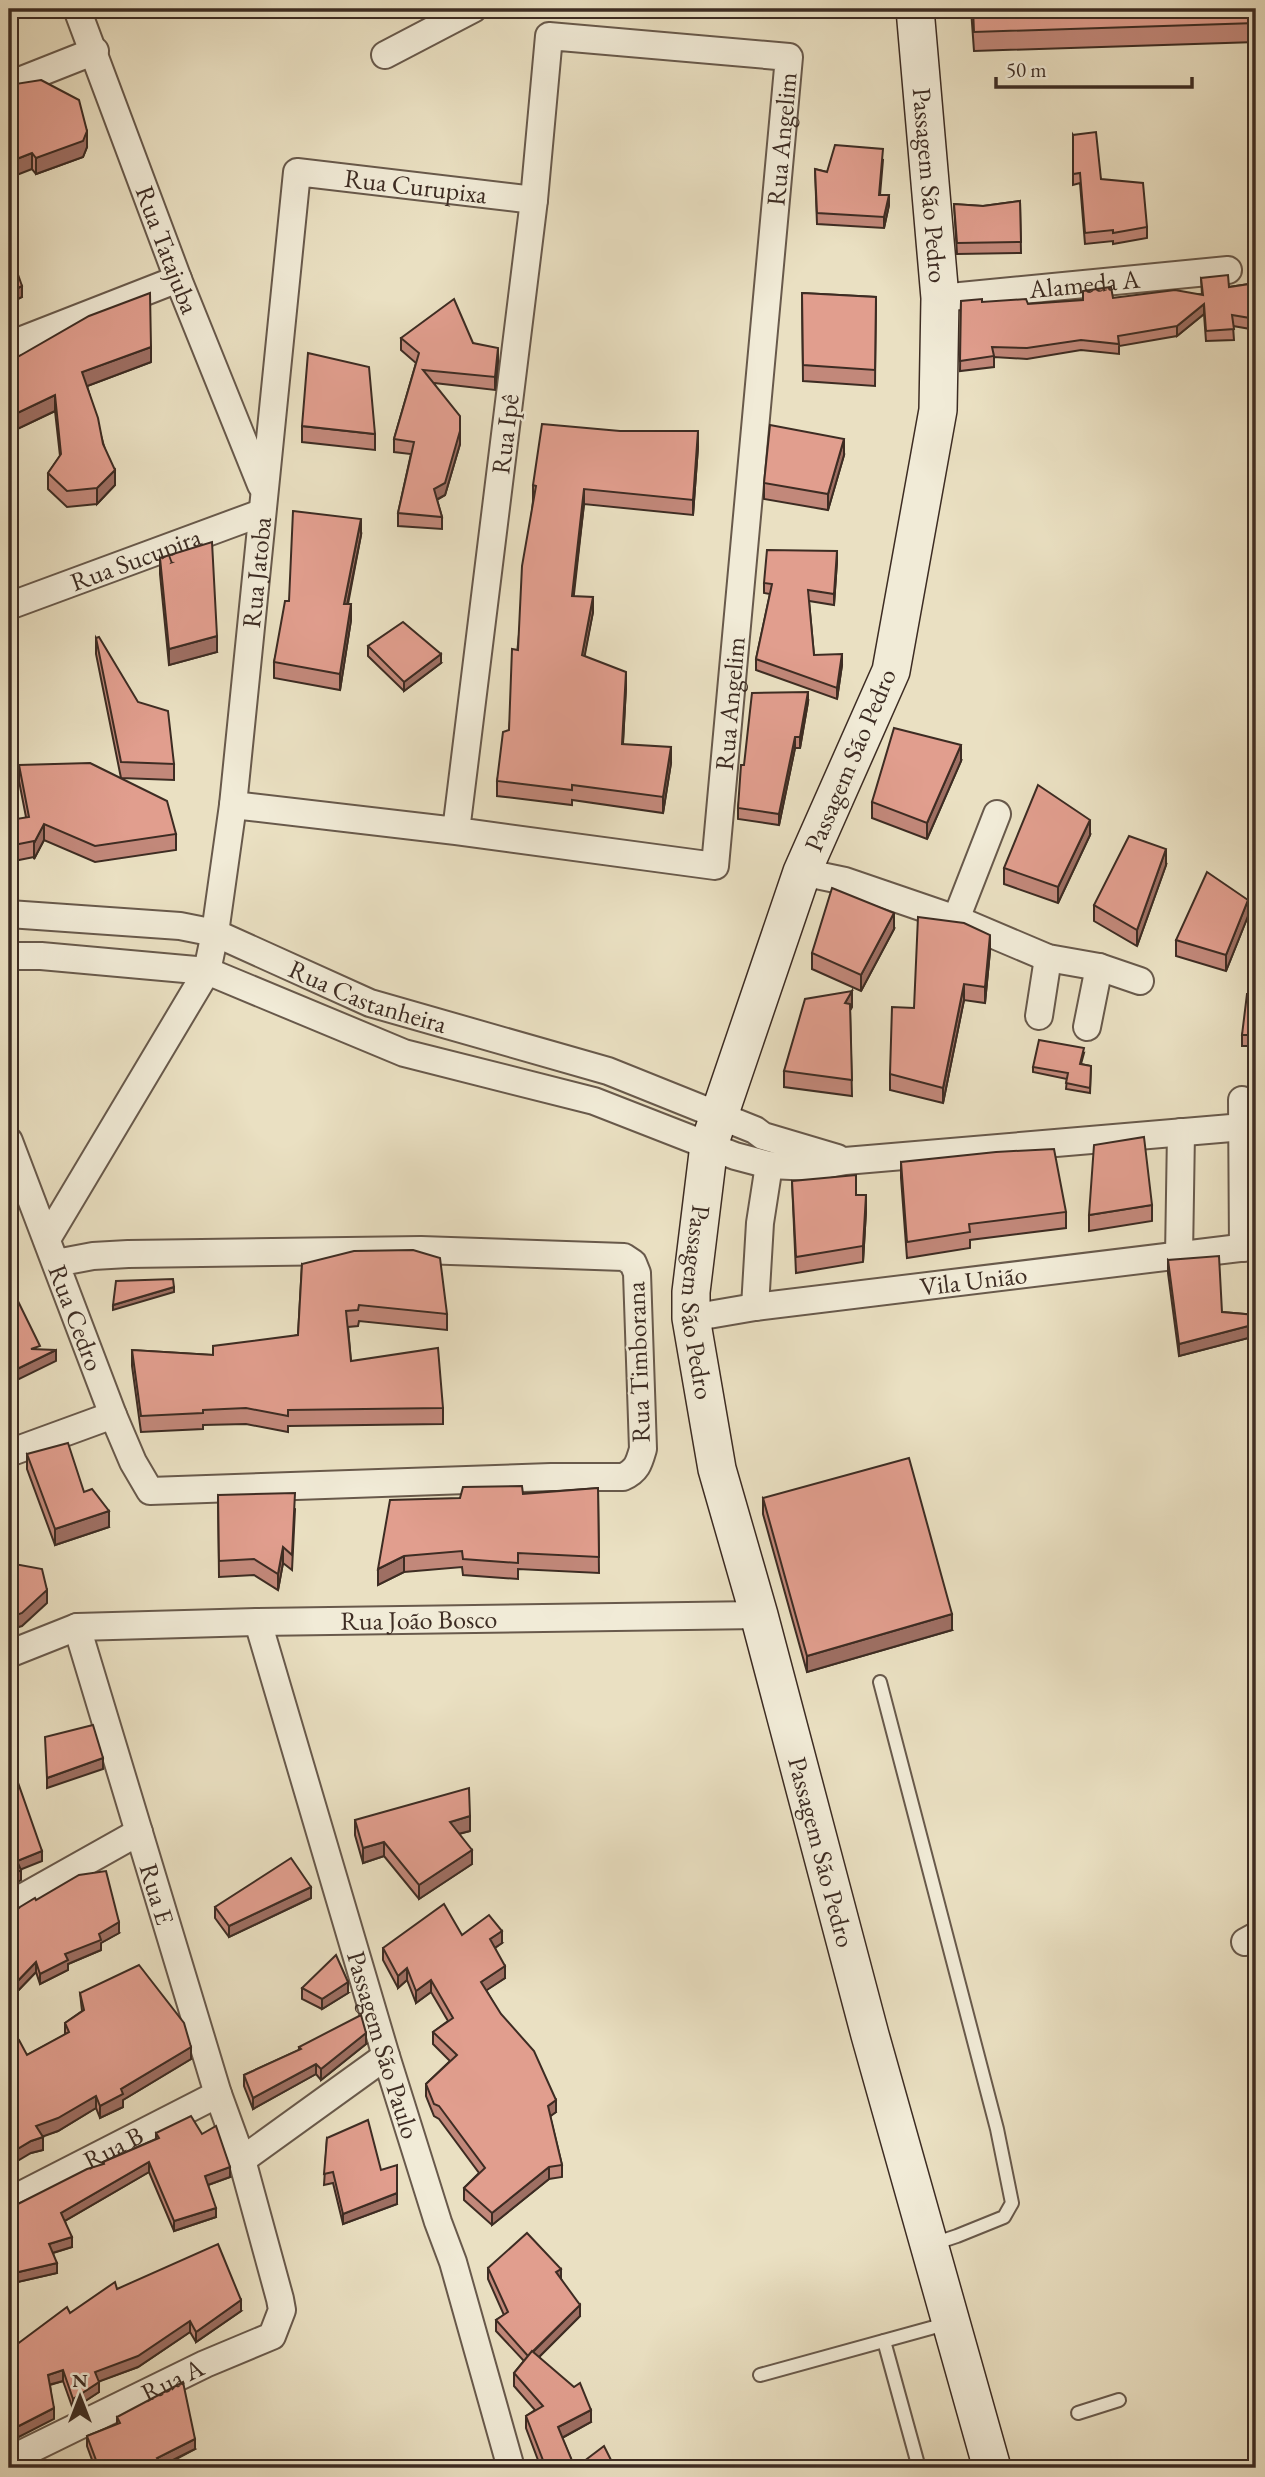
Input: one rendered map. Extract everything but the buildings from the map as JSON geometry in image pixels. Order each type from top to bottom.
[{"type":"street","name":"Rua Tatajuba","points":[[77,9],[262,501]]},
{"type":"street","points":[[384,55],[473,9]]},
{"type":"street","name":"Passagem São Pedro","points":[[915,9],[936,143],[940,298],[938,410],[891,671],[802,872],[714,1131],[691,1292],[691,1318],[717,1469],[870,2035],[992,2468]]},
{"type":"street","name":"Rua Angelim","points":[[233,805],[456,831],[715,866],[789,57],[549,36]]},
{"type":"street","name":"Rua Ipê","points":[[456,831],[534,200],[549,36]]},
{"type":"street","points":[[9,85],[95,51]]},
{"type":"street","name":"Rua Curupixa","points":[[297,172],[534,200]]},
{"type":"street","name":"Rua Jatoba","points":[[52,1251],[207,971],[233,805],[297,172]]},
{"type":"street","name":"Alameda A","points":[[940,298],[1228,270]]},
{"type":"street","points":[[9,345],[178,279]]},
{"type":"street","name":"Rua Sucupira","points":[[9,606],[262,501]]},
{"type":"street","points":[[956,919],[997,814]]},
{"type":"street","points":[[802,872],[845,881],[956,919],[1048,958],[1100,967],[1140,981]]},
{"type":"street","name":"Rua Castanheira","points":[[9,914],[180,926],[215,933],[370,1003],[608,1071],[714,1131]]},
{"type":"street","name":"Rua Castanheira","points":[[9,956],[207,971],[404,1054],[714,1131]]},
{"type":"street","points":[[1039,1016],[1048,958]]},
{"type":"street","points":[[1087,1027],[1100,967]]},
{"type":"street","points":[[594,1101],[608,1071]]},
{"type":"street","points":[[1242,1100],[1250,1247]]},
{"type":"street","points":[[714,1131],[736,1156],[769,1165],[813,1167],[845,1161],[1243,1127]]},
{"type":"street","points":[[714,1131],[755,1130],[763,1136],[845,1161]]},
{"type":"street","points":[[1180,1256],[1181,1132]]},
{"type":"street","name":"Rua Cedro","points":[[9,1141],[19,1199],[52,1251],[113,1415],[133,1462],[150,1491]]},
{"type":"street","points":[[755,1307],[760,1223],[769,1165]]},
{"type":"street","name":"Vila União","points":[[691,1318],[755,1307],[1250,1247]]},
{"type":"street","name":"Rua Timborana","points":[[52,1251],[93,1256],[421,1250],[609,1255],[624,1257],[634,1263],[637,1273],[643,1449],[639,1464],[632,1473],[623,1477],[551,1477],[150,1491]]},
{"type":"street","points":[[9,1453],[113,1415]]},
{"type":"street","name":"Rua João Bosco","points":[[13,1651],[77,1627],[758,1615]]},
{"type":"street","name":"Passagem São Paulo","points":[[258,1622],[386,2056],[453,2262],[511,2468]]},
{"type":"street","name":"Rua E","points":[[77,1627],[218,2094],[242,2160],[270,2265]]},
{"type":"street","points":[[9,1905],[139,1832]]},
{"type":"street","points":[[242,2160],[386,2056]]},
{"type":"street","name":"Rua B","points":[[9,2201],[218,2094]]},
{"type":"street","name":"Rua A","points":[[9,2460],[205,2364],[272,2336],[282,2310],[270,2265]]},
{"type":"lane","points":[[880,1682],[998,2129],[1012,2203],[1004,2217],[929,2245]]},
{"type":"lane","points":[[760,2375],[951,2322]]},
{"type":"lane","points":[[884,2341],[919,2468]]},
{"type":"lane","points":[[1078,2413],[1119,2400]]}]
